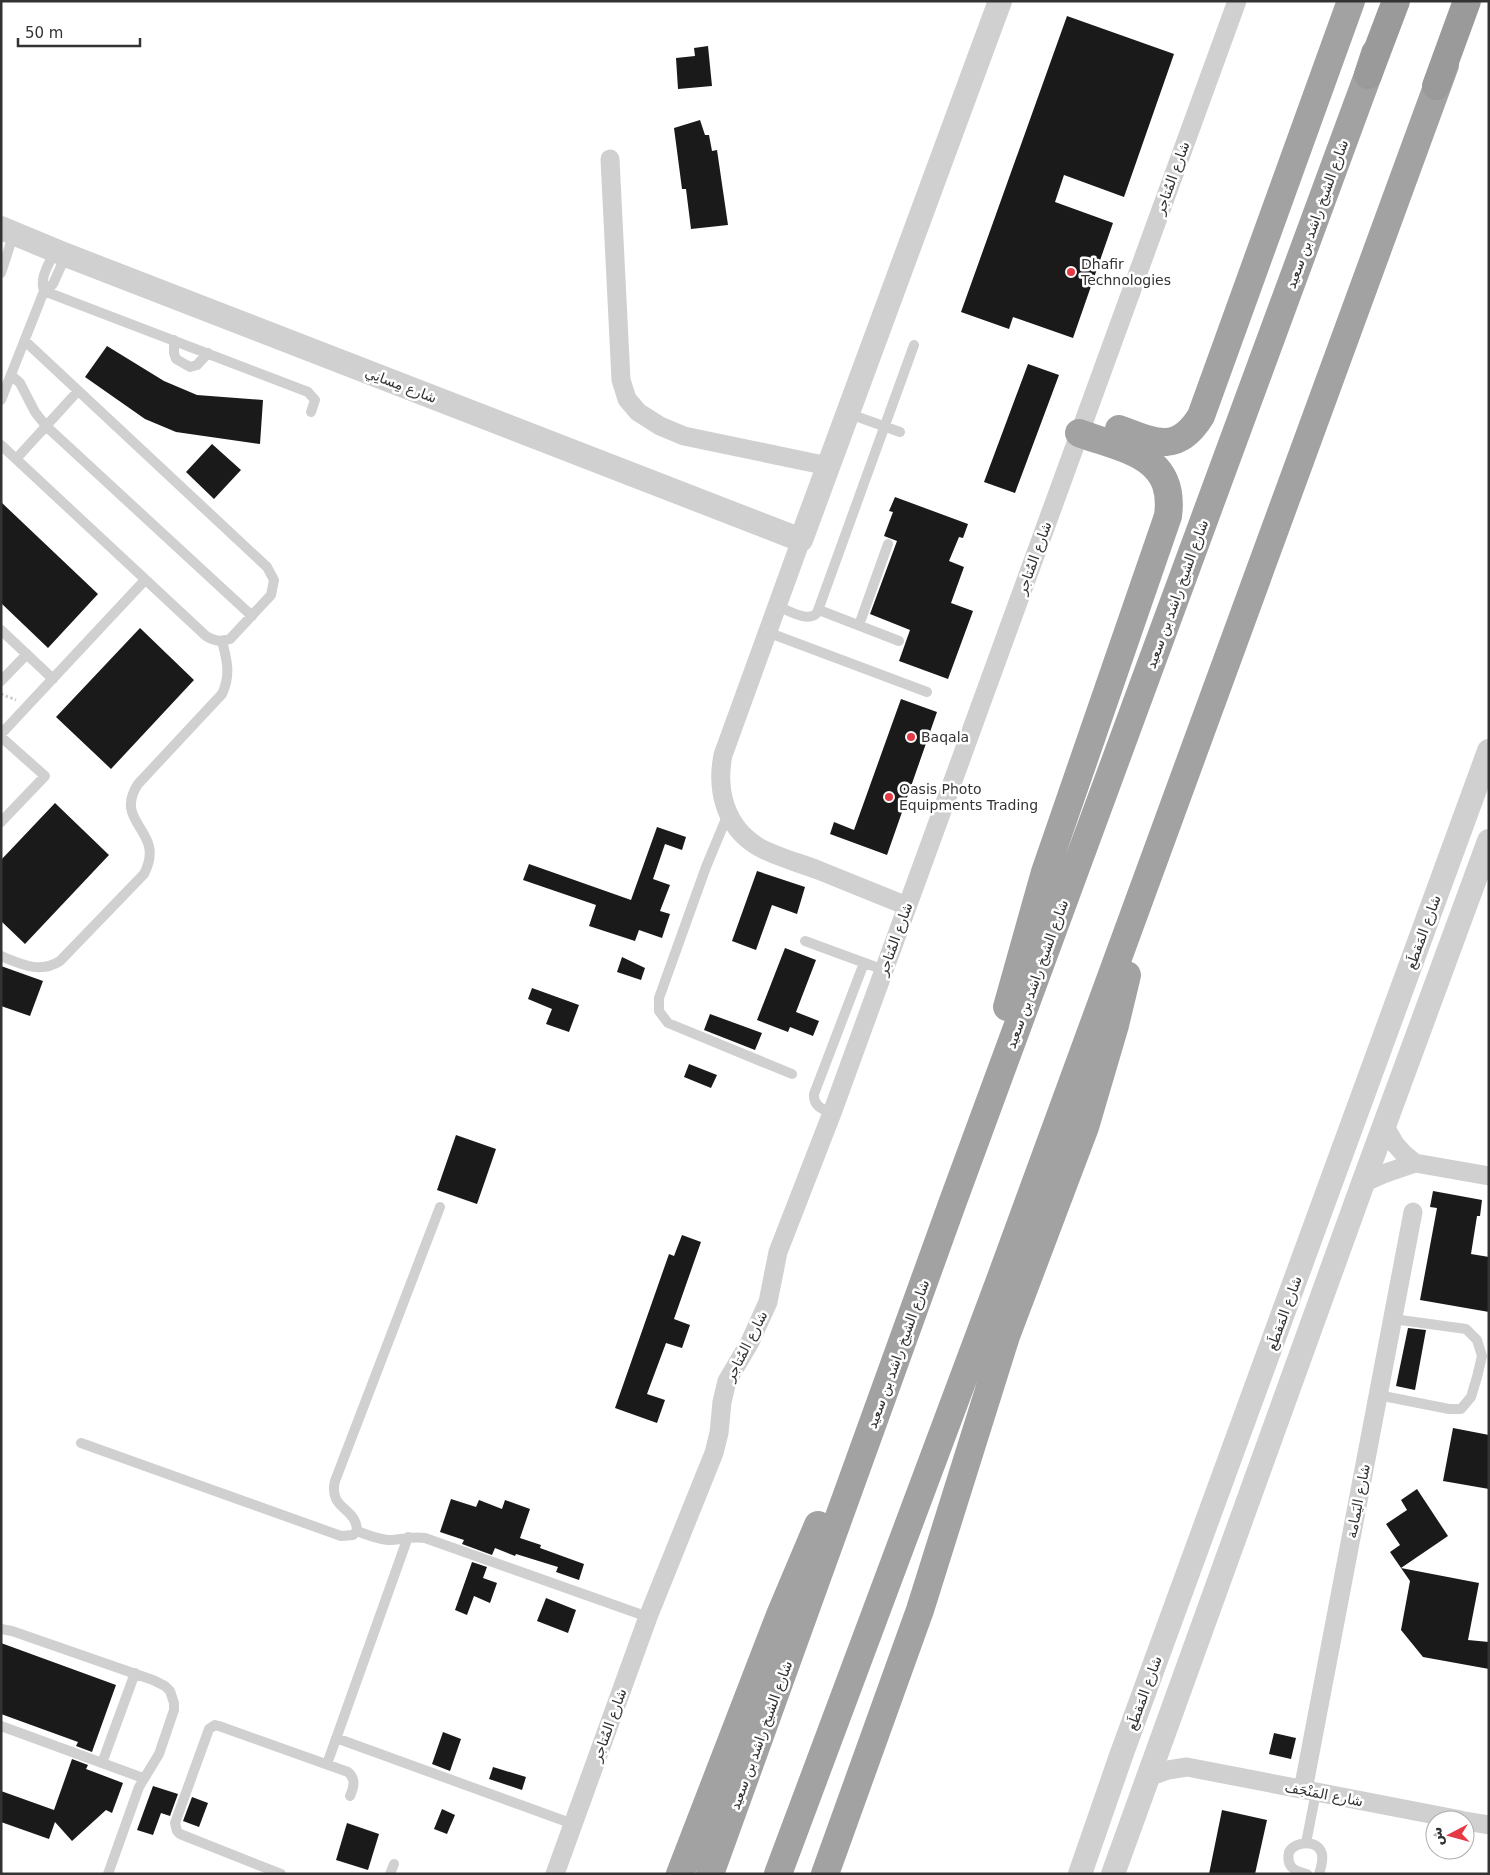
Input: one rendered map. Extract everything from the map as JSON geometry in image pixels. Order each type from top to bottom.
[{"type":"highway","points":[[1082,425],[1167,443],[1182,438],[1192,430],[1201,416],[1352,1]]},
{"type":"highway","name":"شارع الشيخ راشد بن سعيد","points":[[710,1874],[952,1204],[1368,76],[1391,1]]},
{"type":"highway","points":[[1368,76],[1396,1]]},
{"type":"highway","points":[[778,1874],[1003,1272],[1467,1]]},
{"type":"highway","points":[[1436,86],[1471,1]]},
{"type":"highway","points":[[952,1204],[1045,872],[1168,516],[1170,500],[1168,486],[1161,473],[1152,463],[1082,425]]},
{"type":"highway","points":[[825,1874],[920,1610],[1006,1336],[1085,1127],[1115,1026],[1145,884]]},
{"type":"highway","points":[[680,1874],[780,1615],[935,1253]]},
{"type":"street","points":[[908,906],[758,847],[736,827],[728,814],[722,800],[720,770],[723,755],[767,632],[1000,1]]},
{"type":"street","name":"شارع المُتاجر","points":[[555,1874],[648,1617],[714,1453],[727,1381],[750,1342],[768,1302],[778,1252],[832,1113],[908,906],[1236,1]]},
{"type":"street","points":[[610,159],[621,380],[632,405],[646,418],[684,436],[828,466]]},
{"type":"street","name":"شارع مِسانِي","points":[[8,231],[801,540]]},
{"type":"street","name":"شارع المَقطَع","points":[[1080,1874],[1489,752]]},
{"type":"street","points":[[1113,1874],[1384,1124],[1489,841]]},
{"type":"street","points":[[1398,1088],[1411,1033],[1462,889],[1458,882],[1453,880],[1439,890]]},
{"type":"street","points":[[1384,1124],[1395,1144],[1416,1163],[1489,1176]]},
{"type":"street","points":[[1363,1183],[1416,1163]]},
{"type":"street","name":"شارع اليَمامة","points":[[1309,1791],[1378,1395],[1413,1212]]},
{"type":"street","points":[[1260,1379],[1263,1409],[1254,1433],[1254,1441],[1257,1446],[1266,1450]]},
{"type":"street","name":"شارع المَنْجَف","points":[[1161,1742],[1173,1757],[1188,1767]]},
{"type":"street","name":"شارع المَنْجَف","points":[[1148,1777],[1168,1770],[1188,1767],[1425,1813]]},
{"type":"street","points":[[1475,1823],[1489,1825]]},
{"type":"lane","points":[[2,270],[8,231]]},
{"type":"lane","points":[[1,400],[44,291],[53,284],[61,253]]},
{"type":"lane","points":[[44,291],[308,392],[315,400],[312,412]]},
{"type":"lane","points":[[174,340],[176,359],[190,366],[199,363],[208,353]]},
{"type":"lane","points":[[1,445],[206,636],[222,641],[230,638],[271,595],[274,588],[272,573],[25,341]]},
{"type":"lane","points":[[777,606],[809,618],[815,616],[819,610],[914,344]]},
{"type":"lane","points":[[11,375],[20,383],[35,412],[46,426],[252,616]]},
{"type":"lane","points":[[16,459],[78,391]]},
{"type":"lane","points":[[847,413],[900,432]]},
{"type":"lane","points":[[859,626],[888,544]]},
{"type":"lane","points":[[1,822],[45,776],[1,735],[145,580]]},
{"type":"lane","points":[[819,610],[899,641]]},
{"type":"lane","points":[[1,630],[53,678]]},
{"type":"lane","points":[[767,632],[927,692]]},
{"type":"lane","points":[[1,956],[31,967],[41,968],[54,965],[144,874],[151,857],[150,848],[148,840],[131,810],[132,795],[138,784],[222,694],[228,676],[228,666],[222,641]]},
{"type":"lane","points":[[1,680],[27,654]]},
{"type":"lane","points":[[728,814],[706,867],[659,998],[659,1011],[668,1023],[792,1074]]},
{"type":"lane","points":[[805,941],[884,970]]},
{"type":"lane","points":[[832,1113],[818,1107],[814,1101],[814,1094],[864,963]]},
{"type":"lane","points":[[357,1531],[354,1517],[342,1508],[335,1498],[335,1481],[440,1207]]},
{"type":"lane","points":[[1378,1395],[1449,1409],[1461,1409],[1470,1397],[1482,1356],[1476,1340],[1466,1329],[1393,1318]]},
{"type":"lane","points":[[81,1443],[341,1536],[353,1534],[357,1531]]},
{"type":"lane","points":[[357,1531],[380,1539],[425,1538],[648,1617]]},
{"type":"lane","points":[[327,1764],[408,1537]]},
{"type":"lane","points":[[1,1629],[12,1631],[135,1673],[165,1686],[170,1691],[174,1703],[173,1716],[158,1754],[143,1778],[108,1874]]},
{"type":"lane","points":[[102,1763],[135,1673]]},
{"type":"lane","points":[[1,1726],[143,1778]]},
{"type":"lane","points":[[282,1874],[180,1834],[177,1831],[175,1823],[208,1732],[212,1727],[219,1726],[348,1772],[351,1774],[354,1783],[350,1796]]},
{"type":"lane","points":[[336,1738],[573,1824]]},
{"type":"lane","points":[[1306,1843],[1309,1791]]},
{"type":"lane","points":[[1307,1874],[1290,1868],[1288,1858],[1292,1848],[1297,1844],[1306,1843],[1319,1848],[1322,1852],[1318,1874]]},
{"type":"building","points":[[1067,16],[1174,54],[1124,197],[1064,175],[1055,202],[1113,223],[1073,338],[1013,317],[1009,329],[961,312]]},
{"type":"building","points":[[708,46],[712,86],[678,89],[676,58],[695,56],[694,48]]},
{"type":"building","points":[[700,120],[705,135],[709,135],[712,151],[717,150],[728,225],[691,229],[686,189],[682,189],[674,128]]},
{"type":"building","points":[[107,346],[164,381],[197,395],[263,400],[260,444],[176,432],[145,419],[85,377]]},
{"type":"building","points":[[1028,364],[1059,375],[1015,493],[984,482]]},
{"type":"building","points":[[212,444],[241,470],[214,499],[186,472]]},
{"type":"building","points":[[895,497],[968,524],[963,538],[959,537],[949,561],[964,567],[951,603],[973,611],[948,679],[899,661],[910,630],[870,614],[897,541],[884,536],[893,512],[889,511]]},
{"type":"building","points":[[1,502],[98,594],[48,648],[1,603]]},
{"type":"building","points":[[140,628],[194,680],[111,769],[56,717]]},
{"type":"building","points":[[901,699],[937,712],[887,855],[830,834],[834,822],[854,830]]},
{"type":"building","points":[[55,803],[109,855],[25,944],[1,921],[1,860]]},
{"type":"building","points":[[657,827],[686,837],[682,850],[665,844],[653,879],[670,885],[660,911],[670,914],[662,938],[639,930],[635,941],[589,926],[596,905],[523,880],[529,864],[631,900]]},
{"type":"building","points":[[757,871],[805,887],[797,914],[772,905],[756,950],[732,941]]},
{"type":"building","points":[[785,948],[816,960],[796,1012],[819,1021],[813,1036],[790,1027],[788,1032],[757,1020]]},
{"type":"building","points":[[622,957],[645,968],[641,980],[617,972]]},
{"type":"building","points":[[1,966],[43,981],[30,1016],[1,1006]]},
{"type":"building","points":[[532,988],[579,1005],[569,1032],[546,1024],[552,1009],[528,999]]},
{"type":"building","points":[[710,1014],[762,1033],[755,1050],[704,1030]]},
{"type":"building","points":[[689,1064],[717,1075],[711,1088],[684,1077]]},
{"type":"building","points":[[456,1135],[496,1149],[477,1204],[437,1190]]},
{"type":"building","points":[[1433,1191],[1482,1200],[1480,1216],[1477,1216],[1471,1254],[1489,1257],[1489,1312],[1420,1300],[1437,1208],[1430,1207]]},
{"type":"building","points":[[682,1235],[701,1242],[674,1319],[690,1325],[682,1348],[666,1343],[647,1394],[665,1400],[657,1423],[615,1408],[669,1254],[674,1256]]},
{"type":"building","points":[[1408,1328],[1426,1330],[1415,1390],[1396,1386]]},
{"type":"building","points":[[1453,1428],[1489,1435],[1489,1489],[1443,1481]]},
{"type":"building","points":[[1417,1489],[1448,1536],[1401,1568],[1390,1552],[1400,1545],[1386,1524],[1407,1510],[1401,1500]]},
{"type":"building","points":[[451,1499],[476,1507],[479,1500],[502,1509],[505,1500],[530,1509],[520,1538],[541,1545],[540,1548],[584,1564],[579,1580],[556,1572],[558,1567],[516,1554],[515,1556],[495,1548],[492,1555],[462,1544],[464,1540],[440,1532]]},
{"type":"building","points":[[472,1562],[487,1567],[483,1578],[497,1583],[490,1603],[474,1596],[467,1615],[455,1610]]},
{"type":"building","points":[[1401,1568],[1479,1583],[1468,1640],[1489,1642],[1489,1669],[1423,1657],[1401,1630],[1410,1581]]},
{"type":"building","points":[[546,1598],[576,1610],[568,1633],[537,1621]]},
{"type":"building","points":[[1,1643],[116,1685],[92,1752],[76,1746],[78,1742],[1,1714]]},
{"type":"building","points":[[443,1732],[461,1739],[450,1771],[432,1764]]},
{"type":"building","points":[[1274,1733],[1296,1738],[1291,1759],[1269,1754]]},
{"type":"building","points":[[72,1759],[88,1765],[86,1769],[123,1783],[112,1813],[106,1810],[72,1841],[55,1822],[49,1839],[1,1822],[1,1791],[54,1810]]},
{"type":"building","points":[[493,1767],[526,1777],[522,1790],[489,1779]]},
{"type":"building","points":[[153,1786],[178,1794],[170,1816],[161,1813],[153,1835],[137,1830]]},
{"type":"building","points":[[192,1797],[208,1803],[199,1827],[183,1821]]},
{"type":"building","points":[[442,1809],[455,1815],[447,1834],[434,1829]]},
{"type":"building","points":[[1222,1810],[1267,1820],[1255,1874],[1209,1874]]},
{"type":"building","points":[[347,1823],[379,1834],[368,1870],[336,1860]]},
{"type":"place","name":"Dhafir Technologies","points":[[1071,272]]},
{"type":"place","name":"Baqala","points":[[911,737]]},
{"type":"place","name":"Oasis Photo Equipments Trading","points":[[889,797]]}]
